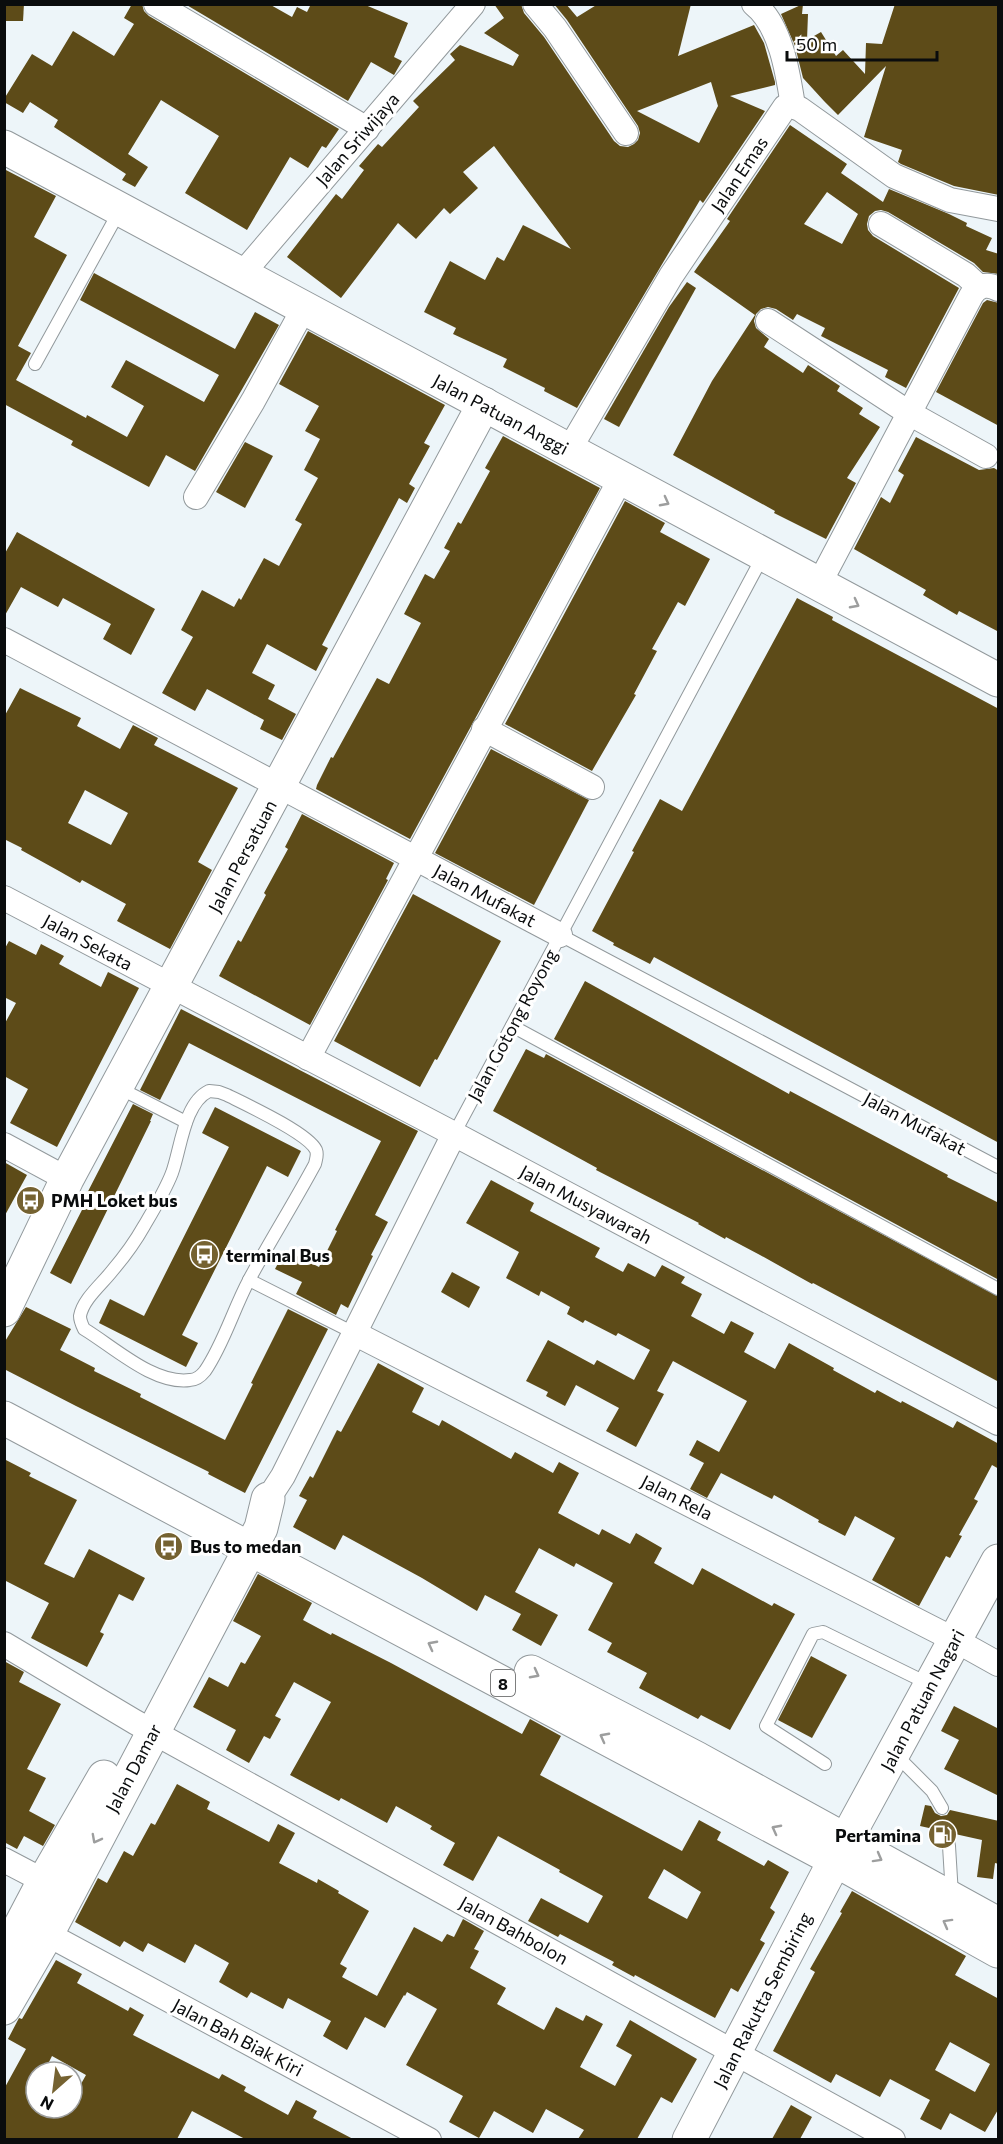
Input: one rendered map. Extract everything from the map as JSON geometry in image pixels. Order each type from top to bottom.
[{"type":"main road","name":"Jalan Patuan Anggi","points":[[4,147],[999,680]]},
{"type":"main road","name":"Jalan Persatuan","points":[[4,1310],[67,1179],[484,404]]},
{"type":"main road","name":"8","points":[[4,1394],[251,1526],[841,1850],[999,1951]]},
{"type":"main road","name":"8","points":[[4,1419],[251,1526]]},
{"type":"main road","name":"Jalan Damar","points":[[6,2001],[47,1934],[144,1726],[251,1526]]},
{"type":"main road","name":"Jalan Patuan Nagari","points":[[841,1850],[999,1561]]},
{"type":"main road","name":"Jalan Damar","points":[[4,1958],[45,1881],[144,1726]]},
{"type":"main road","name":"8","points":[[841,1850],[953,1899],[999,1924]]},
{"type":"main road","name":"Jalan Rakutta Sembiring","points":[[689,2139],[841,1850]]},
{"type":"street","points":[[156,4],[366,129]]},
{"type":"street","name":"Jalan Sriwijaya","points":[[242,274],[473,4]]},
{"type":"street","points":[[535,4],[555,28],[626,133]]},
{"type":"street","points":[[754,4],[761,10],[771,27],[788,68],[793,106],[829,128],[894,176],[950,200],[999,209]]},
{"type":"street","name":"Jalan Emas","points":[[569,450],[671,276],[781,111],[789,105],[793,106]]},
{"type":"street","points":[[881,224],[989,288]]},
{"type":"street","points":[[819,584],[971,296],[989,288]]},
{"type":"street","points":[[196,497],[254,401],[304,308]]},
{"type":"street","points":[[768,321],[909,413],[986,456]]},
{"type":"street","points":[[308,1058],[621,478]]},
{"type":"street","name":"Jalan Mufakat","points":[[4,640],[560,935]]},
{"type":"street","points":[[484,729],[592,787]]},
{"type":"street","name":"Jalan Sekata","points":[[4,898],[172,987]]},
{"type":"street","name":"Jalan Musyawarah","points":[[172,987],[999,1423]]},
{"type":"street","name":"Jalan Gotong Royong","points":[[251,1526],[283,1476],[454,1134]]},
{"type":"street","points":[[4,1145],[67,1179]]},
{"type":"street","name":"Jalan Rela","points":[[354,1333],[999,1664]]},
{"type":"street","name":"Jalan Bahbolon","points":[[4,1644],[144,1726],[893,2139]]},
{"type":"street","points":[[4,1860],[45,1881]]},
{"type":"street","name":"Jalan Bah Biak Kiri","points":[[47,1934],[429,2139]]},
{"type":"lane","points":[[36,364],[120,209]]},
{"type":"lane","name":"Jalan Gotong Royong","points":[[454,1134],[764,555]]},
{"type":"lane","name":"Jalan Mufakat","points":[[560,935],[999,1167]]},
{"type":"lane","points":[[512,1026],[999,1289]]},
{"type":"lane","points":[[117,1087],[186,1122]]},
{"type":"lane","points":[[209,1091],[219,1092],[274,1119],[315,1148],[317,1156],[315,1164],[249,1280],[218,1347],[199,1378],[170,1379],[148,1370],[84,1329],[81,1324],[80,1316],[85,1306],[136,1241],[159,1200],[181,1148],[186,1122],[202,1095],[209,1091]]},
{"type":"lane","points":[[249,1280],[354,1333]]},
{"type":"lane","points":[[825,1764],[766,1726],[813,1634],[823,1632],[932,1686]]},
{"type":"lane","points":[[894,1753],[932,1791],[942,1808]]},
{"type":"lane","points":[[946,1832],[950,1846],[953,1899]]},
{"type":"building","points":[[4,4],[24,4],[23,21],[4,21]]},
{"type":"building","points":[[132,4],[142,4],[149,16],[339,129],[326,148],[322,146],[308,168],[290,157],[247,230],[185,193],[219,136],[161,100],[128,154],[148,167],[135,187],[122,180],[126,174],[54,127],[58,120],[30,102],[23,113],[4,102],[32,54],[52,66],[73,31],[114,56],[134,24],[124,18]]},
{"type":"building","points":[[185,4],[269,4],[292,17],[297,7],[307,12],[311,4],[363,4],[408,23],[394,57],[402,61],[394,75],[371,62],[348,101]]},
{"type":"building","points":[[494,4],[521,4],[524,13],[544,37],[614,141],[620,146],[628,147],[638,140],[640,133],[638,126],[554,4],[566,4],[577,17],[598,4],[691,4],[678,56],[754,25],[764,43],[775,82],[775,85],[730,96],[765,111],[703,203],[700,200],[577,408],[544,391],[545,388],[503,367],[507,359],[453,334],[456,328],[424,312],[450,261],[485,280],[497,257],[504,261],[523,225],[571,249],[494,146],[463,172],[478,188],[450,214],[444,208],[416,239],[398,223],[341,298],[287,257],[336,194],[342,199],[364,170],[359,166],[378,144],[382,147],[419,107],[413,101],[455,60],[450,54],[460,45],[513,66],[519,55],[484,33],[504,18]],"holes":[[[711,82],[718,106],[699,143],[637,111]]]},
{"type":"building","points":[[803,4],[802,14],[808,14],[807,40],[821,32],[836,56],[843,50],[865,74],[866,43],[882,44],[895,4],[999,4],[999,195],[954,186],[901,164],[898,162],[902,150],[864,137],[886,66],[838,115],[803,78],[795,46],[781,14]]},
{"type":"building","points":[[790,125],[847,164],[841,173],[883,202],[889,189],[949,214],[967,223],[966,226],[992,238],[986,250],[999,254],[999,274],[983,272],[974,263],[888,212],[875,211],[869,216],[868,230],[873,236],[959,288],[906,388],[885,377],[888,370],[821,336],[825,328],[797,314],[793,320],[776,309],[768,307],[756,314],[754,321],[756,328],[769,339],[764,347],[803,373],[808,365],[840,386],[837,391],[863,408],[859,414],[880,427],[847,478],[856,483],[826,539],[774,513],[775,511],[673,455],[712,381],[755,315],[694,272],[730,221],[727,219]],"holes":[[[827,192],[858,214],[842,244],[804,224]]]},
{"type":"building","points":[[4,169],[56,196],[34,237],[67,255],[18,346],[31,353],[16,380],[86,418],[87,415],[127,437],[144,406],[111,387],[126,360],[204,402],[219,375],[80,300],[94,273],[235,349],[255,312],[279,325],[195,471],[166,455],[149,487],[71,445],[73,441],[4,404]]},
{"type":"building","points":[[687,282],[696,288],[619,427],[604,419],[669,307]]},
{"type":"building","points":[[987,300],[999,303],[999,426],[936,392],[983,303]]},
{"type":"building","points":[[308,331],[445,405],[424,443],[430,446],[409,484],[415,488],[407,503],[399,498],[322,645],[328,648],[316,671],[267,644],[252,673],[275,685],[268,699],[296,714],[282,740],[260,729],[264,720],[207,689],[195,711],[162,693],[193,637],[181,630],[202,590],[234,607],[239,598],[241,600],[264,558],[279,566],[302,524],[295,520],[318,478],[304,470],[320,439],[305,431],[319,406],[279,384]]},
{"type":"building","points":[[503,436],[600,488],[410,839],[316,789],[331,757],[333,758],[377,678],[389,684],[421,623],[404,614],[425,574],[434,579],[450,551],[444,548],[458,522],[461,524],[490,471],[485,468]]},
{"type":"building","points":[[916,437],[979,470],[994,468],[999,471],[999,632],[959,611],[957,615],[923,595],[926,590],[854,549],[881,497],[890,503],[904,475],[898,471]]},
{"type":"building","points":[[245,442],[273,456],[245,508],[216,492]]},
{"type":"building","points":[[625,501],[665,523],[660,532],[710,559],[685,606],[678,602],[652,649],[657,651],[634,694],[636,695],[592,771],[505,724]]},
{"type":"building","points":[[17,532],[155,609],[131,655],[103,639],[111,624],[63,598],[58,607],[21,587],[4,617],[4,555]]},
{"type":"building","points":[[797,598],[833,617],[832,620],[999,709],[999,1143],[654,957],[650,964],[592,931],[660,799],[682,811]]},
{"type":"building","points":[[20,688],[81,718],[77,726],[120,749],[133,725],[158,738],[154,745],[238,788],[198,862],[212,870],[170,949],[117,921],[126,904],[82,880],[80,883],[4,839],[4,717]],"holes":[[[85,790],[128,813],[111,845],[68,823]]]},
{"type":"building","points":[[491,749],[589,800],[534,905],[435,853]]},
{"type":"building","points":[[302,814],[394,863],[386,879],[388,880],[310,1025],[219,976],[238,940],[241,942],[266,895],[264,893],[288,849],[285,847]]},
{"type":"building","points":[[413,894],[501,941],[420,1087],[334,1041]]},
{"type":"building","points":[[9,941],[36,955],[41,944],[64,956],[59,964],[101,987],[108,972],[139,988],[57,1147],[10,1123],[28,1089],[4,1076],[4,1025],[16,1003],[4,997],[4,950]]},
{"type":"building","points":[[585,981],[789,1094],[790,1091],[999,1203],[999,1280],[554,1039]]},
{"type":"building","points":[[181,1009],[418,1131],[375,1215],[388,1222],[371,1255],[373,1256],[348,1308],[341,1304],[336,1315],[296,1294],[302,1282],[275,1269],[285,1250],[319,1267],[337,1231],[335,1230],[381,1141],[189,1043],[160,1100],[140,1090]]},
{"type":"building","points":[[526,1049],[544,1058],[546,1054],[999,1297],[999,1382],[596,1170],[597,1168],[493,1111]]},
{"type":"building","points":[[133,1104],[153,1114],[151,1121],[71,1284],[50,1273],[85,1204],[82,1203]]},
{"type":"building","points":[[215,1107],[301,1151],[288,1177],[267,1166],[182,1335],[198,1343],[186,1367],[99,1323],[110,1299],[144,1316],[229,1147],[202,1133]]},
{"type":"building","points":[[4,1162],[27,1175],[4,1217]]},
{"type":"building","points":[[491,1180],[534,1203],[530,1211],[600,1248],[595,1257],[623,1272],[628,1263],[655,1277],[662,1265],[685,1277],[681,1283],[702,1294],[691,1316],[724,1334],[731,1321],[754,1333],[744,1352],[775,1369],[789,1343],[875,1393],[877,1390],[901,1403],[902,1401],[953,1428],[957,1421],[999,1444],[999,1469],[992,1465],[974,1499],[978,1501],[959,1535],[962,1536],[950,1558],[946,1556],[919,1606],[872,1580],[895,1538],[855,1516],[845,1536],[774,1495],[772,1499],[721,1473],[707,1498],[690,1489],[704,1463],[689,1455],[697,1440],[719,1452],[747,1401],[673,1361],[657,1391],[664,1394],[636,1447],[606,1431],[619,1408],[576,1385],[565,1406],[546,1396],[548,1392],[526,1381],[548,1340],[594,1365],[597,1360],[634,1380],[650,1350],[618,1333],[616,1336],[585,1320],[583,1323],[567,1314],[570,1307],[541,1291],[539,1296],[506,1278],[519,1252],[466,1223]]},
{"type":"building","points":[[452,1272],[480,1287],[469,1308],[441,1292]]},
{"type":"building","points":[[26,1307],[71,1329],[60,1350],[95,1368],[94,1371],[141,1394],[140,1397],[225,1440],[288,1309],[328,1329],[245,1493],[208,1474],[209,1472],[4,1369],[4,1343]]},
{"type":"building","points":[[378,1363],[424,1388],[412,1412],[439,1426],[442,1420],[511,1459],[515,1452],[553,1473],[559,1462],[579,1473],[558,1513],[599,1535],[602,1529],[630,1544],[636,1533],[662,1548],[654,1563],[693,1585],[702,1568],[772,1606],[774,1603],[795,1614],[730,1730],[701,1715],[698,1719],[639,1688],[647,1673],[607,1652],[612,1643],[588,1630],[613,1583],[576,1563],[574,1567],[539,1548],[515,1592],[558,1615],[541,1646],[512,1630],[521,1614],[485,1595],[477,1611],[343,1535],[335,1550],[293,1527],[307,1500],[299,1496],[310,1476],[313,1478],[337,1430],[341,1432]]},
{"type":"building","points":[[4,1459],[31,1473],[29,1476],[77,1500],[44,1564],[74,1578],[89,1549],[145,1578],[133,1601],[119,1594],[100,1632],[104,1634],[87,1667],[31,1638],[49,1603],[4,1580]]},
{"type":"building","points":[[258,1574],[312,1603],[303,1620],[331,1635],[332,1633],[391,1663],[522,1734],[530,1719],[561,1736],[540,1775],[682,1851],[699,1820],[721,1832],[717,1840],[764,1866],[768,1860],[789,1872],[770,1908],[775,1912],[760,1940],[765,1943],[738,1992],[731,1988],[715,2018],[612,1965],[614,1962],[560,1934],[558,1937],[528,1921],[541,1898],[588,1923],[603,1896],[498,1836],[473,1881],[443,1865],[455,1843],[430,1829],[432,1826],[396,1806],[387,1823],[341,1798],[339,1801],[290,1775],[331,1702],[294,1682],[275,1716],[281,1719],[270,1739],[264,1736],[249,1763],[226,1750],[236,1730],[193,1707],[209,1677],[228,1687],[241,1662],[245,1664],[261,1636],[233,1621]],"holes":[[[664,1869],[701,1892],[687,1919],[648,1898]]]},
{"type":"building","points":[[811,1656],[847,1675],[812,1738],[778,1720]]},
{"type":"building","points":[[4,1661],[24,1672],[19,1682],[61,1704],[27,1769],[46,1778],[29,1811],[55,1825],[43,1846],[24,1836],[17,1849],[4,1842]]},
{"type":"building","points":[[954,1706],[999,1729],[999,1796],[944,1769],[959,1740],[941,1731]]},
{"type":"building","points":[[177,1784],[210,1802],[207,1809],[269,1842],[278,1824],[295,1833],[279,1863],[317,1883],[318,1879],[369,1911],[340,1964],[347,1968],[342,1977],[377,1996],[414,1927],[442,1942],[447,1934],[454,1937],[463,1919],[484,1931],[474,1949],[479,1951],[470,1968],[506,1988],[497,2004],[544,2030],[556,2007],[583,2021],[586,2015],[603,2024],[580,2067],[615,2086],[632,2055],[616,2046],[630,2020],[697,2059],[672,2103],[661,2097],[637,2139],[578,2139],[584,2130],[546,2109],[533,2133],[494,2111],[479,2138],[449,2122],[463,2096],[406,2065],[437,2009],[407,1992],[385,2028],[365,2017],[347,2050],[323,2036],[331,2021],[288,1998],[283,2009],[251,1992],[247,1998],[219,1982],[229,1963],[195,1944],[185,1963],[148,1943],[143,1952],[124,1941],[120,1947],[75,1922],[98,1878],[107,1883],[124,1851],[133,1856],[151,1823],[155,1825]]},
{"type":"building","points":[[925,1805],[931,1806],[935,1813],[941,1816],[947,1815],[950,1810],[999,1821],[999,1864],[995,1863],[993,1879],[977,1877],[982,1840],[955,1834],[948,1824],[941,1826],[938,1830],[920,1826]]},
{"type":"building","points":[[852,1891],[966,1956],[955,1975],[999,1999],[999,2108],[985,2132],[950,2113],[941,2130],[920,2119],[930,2100],[890,2079],[880,2097],[836,2074],[831,2083],[773,2051],[815,1972],[810,1969],[842,1913],[840,1912]],"holes":[[[950,2042],[990,2064],[975,2092],[935,2070]]]},
{"type":"building","points":[[56,1960],[82,1974],[77,1983],[128,2011],[130,2007],[144,2015],[133,2035],[219,2079],[222,2074],[246,2087],[244,2091],[288,2115],[296,2100],[317,2111],[313,2118],[353,2139],[245,2139],[192,2111],[177,2139],[4,2139],[4,2089],[26,2049],[8,2039],[19,2018],[22,2019]]},
{"type":"building","points":[[791,2105],[812,2117],[800,2139],[772,2139]]},
{"type":"place","name":"PMH Loket bus","points":[[30,1200]]},
{"type":"place","name":"terminal Bus","points":[[205,1255]]},
{"type":"place","name":"Bus to medan","points":[[169,1546]]},
{"type":"place","name":"Pertamina","points":[[942,1835]]}]
